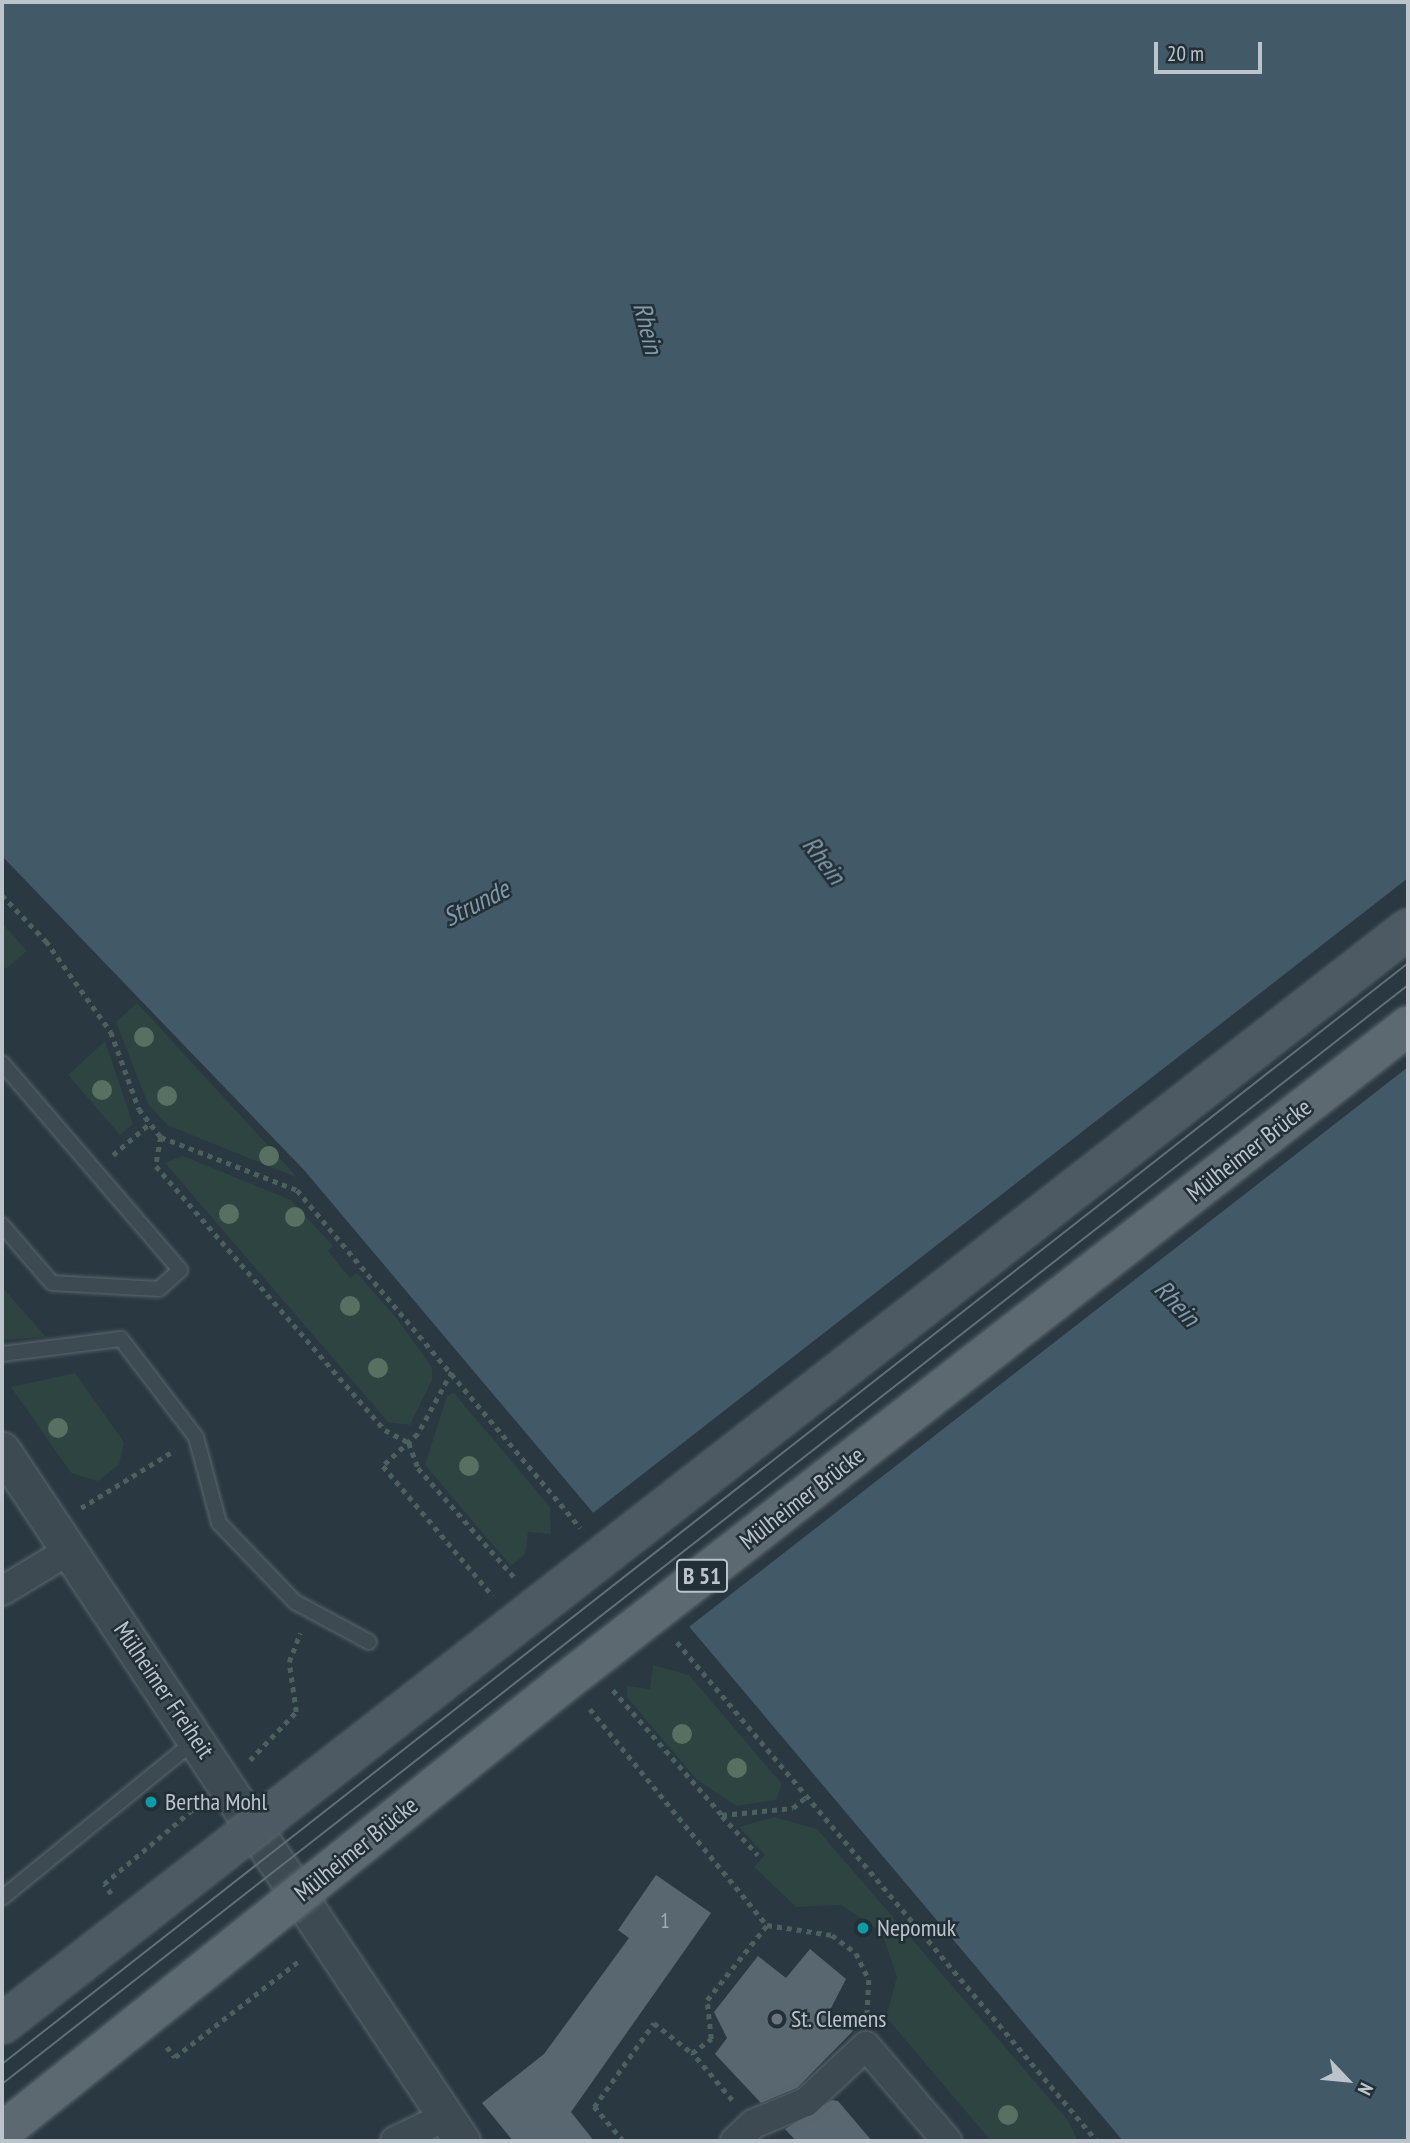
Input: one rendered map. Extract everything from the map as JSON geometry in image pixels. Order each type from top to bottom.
[{"type":"main road","points":[[2,2024],[1408,929]]},
{"type":"main road","name":"Mülheimer Brücke","points":[[2,2111],[1408,1006]]},
{"type":"main road","name":"Mülheimer Brücke","points":[[2,2132],[560,1686],[1408,1026]]},
{"type":"street","name":"Mülheimer Freiheit","points":[[2,1450],[226,1783],[453,2129]]},
{"type":"street","points":[[2,1591],[70,1550]]},
{"type":"street","points":[[744,2133],[806,2102],[866,2046],[947,2141]]},
{"type":"street","points":[[395,2141],[453,2129]]},
{"type":"lane","points":[[2,1063],[180,1270],[159,1289],[52,1283],[2,1225]]},
{"type":"lane","points":[[2,1354],[121,1339],[196,1437],[219,1523],[308,1609],[369,1642]]},
{"type":"lane","points":[[2,1898],[197,1740]]},
{"type":"path","points":[[2,895],[46,941],[111,1032],[149,1124],[161,1137],[297,1190],[585,1532]]},
{"type":"path","points":[[127,1143],[149,1124]]},
{"type":"path","points":[[161,1137],[156,1166],[385,1430],[409,1443]]},
{"type":"path","points":[[383,1466],[409,1443],[452,1372]]},
{"type":"path","points":[[89,1503],[196,1437]]},
{"type":"path","points":[[261,1749],[296,1712],[289,1662],[308,1609]]},
{"type":"path","points":[[673,1638],[1097,2141]]},
{"type":"path","points":[[636,1716],[758,1855]]},
{"type":"path","points":[[112,1897],[104,1884],[226,1783]]},
{"type":"path","points":[[722,1815],[793,1808],[806,1798]]},
{"type":"path","points":[[668,1799],[673,1816],[767,1924],[832,1935],[856,1952],[869,1980],[866,2046]]},
{"type":"path","points":[[692,2053],[711,2039],[708,2000],[767,1924]]},
{"type":"path","points":[[175,2057],[281,1974]]},
{"type":"path","points":[[622,2141],[594,2107],[654,2023],[692,2053],[744,2133]]},
{"type":"green space","points":[[2,923],[27,951],[6,969],[2,964]]},
{"type":"green space","points":[[137,1003],[298,1178],[167,1125],[148,1104],[116,1022]]},
{"type":"green space","points":[[105,1041],[133,1124],[120,1135],[68,1075]]},
{"type":"green space","points":[[183,1156],[291,1200],[333,1246],[328,1251],[350,1278],[357,1273],[398,1320],[432,1367],[432,1380],[410,1425],[388,1422],[165,1163]]},
{"type":"green space","points":[[2,1287],[46,1337],[2,1340]]},
{"type":"green space","points":[[75,1373],[124,1442],[119,1465],[98,1481],[71,1473],[11,1387]]},
{"type":"green space","points":[[454,1393],[550,1507],[551,1534],[528,1532],[525,1554],[511,1566],[425,1465],[447,1396]]},
{"type":"green space","points":[[653,1665],[689,1675],[782,1784],[776,1800],[736,1806],[697,1780],[627,1697],[627,1686],[650,1689]]},
{"type":"green space","points":[[774,1817],[817,1829],[1067,2119],[1078,2141],[991,2141],[886,2017],[897,1977],[882,1932],[841,1905],[796,1907],[754,1867],[765,1855],[739,1827]]},
{"type":"water","points":[[2,2],[1408,2],[1408,2141],[1123,2141],[304,1170],[2,856]]},
{"type":"pier","points":[[1408,878],[1408,1067],[685,1630],[589,1516]]},
{"type":"building","points":[[656,1875],[711,1913],[571,2112],[594,2141],[513,2141],[482,2103],[544,2054],[629,1938],[618,1930]]},
{"type":"building","name":"St. Clemens","points":[[810,1949],[846,1979],[829,2012],[853,2031],[797,2088],[761,2103],[715,2054],[727,2038],[714,2012],[758,1956],[786,1978]]},
{"type":"building","points":[[832,2100],[838,2101],[872,2141],[796,2141],[785,2129]]},
{"type":"tram line","points":[[2,2064],[1408,963]]},
{"type":"tram line","points":[[2,2084],[1408,985]]},
{"type":"place","name":"Bertha Mohl","points":[[151,1802]]},
{"type":"place","name":"Nepomuk","points":[[863,1928]]},
{"type":"place","name":"St. Clemens","points":[[777,2019]]},
{"type":"water label","name":"Rhein","points":[[648,328]]},
{"type":"water label","name":"Rhein","points":[[824,860]]},
{"type":"water label","name":"Strunde","points":[[476,903]]},
{"type":"water label","name":"Rhein","points":[[1177,1303]]}]
